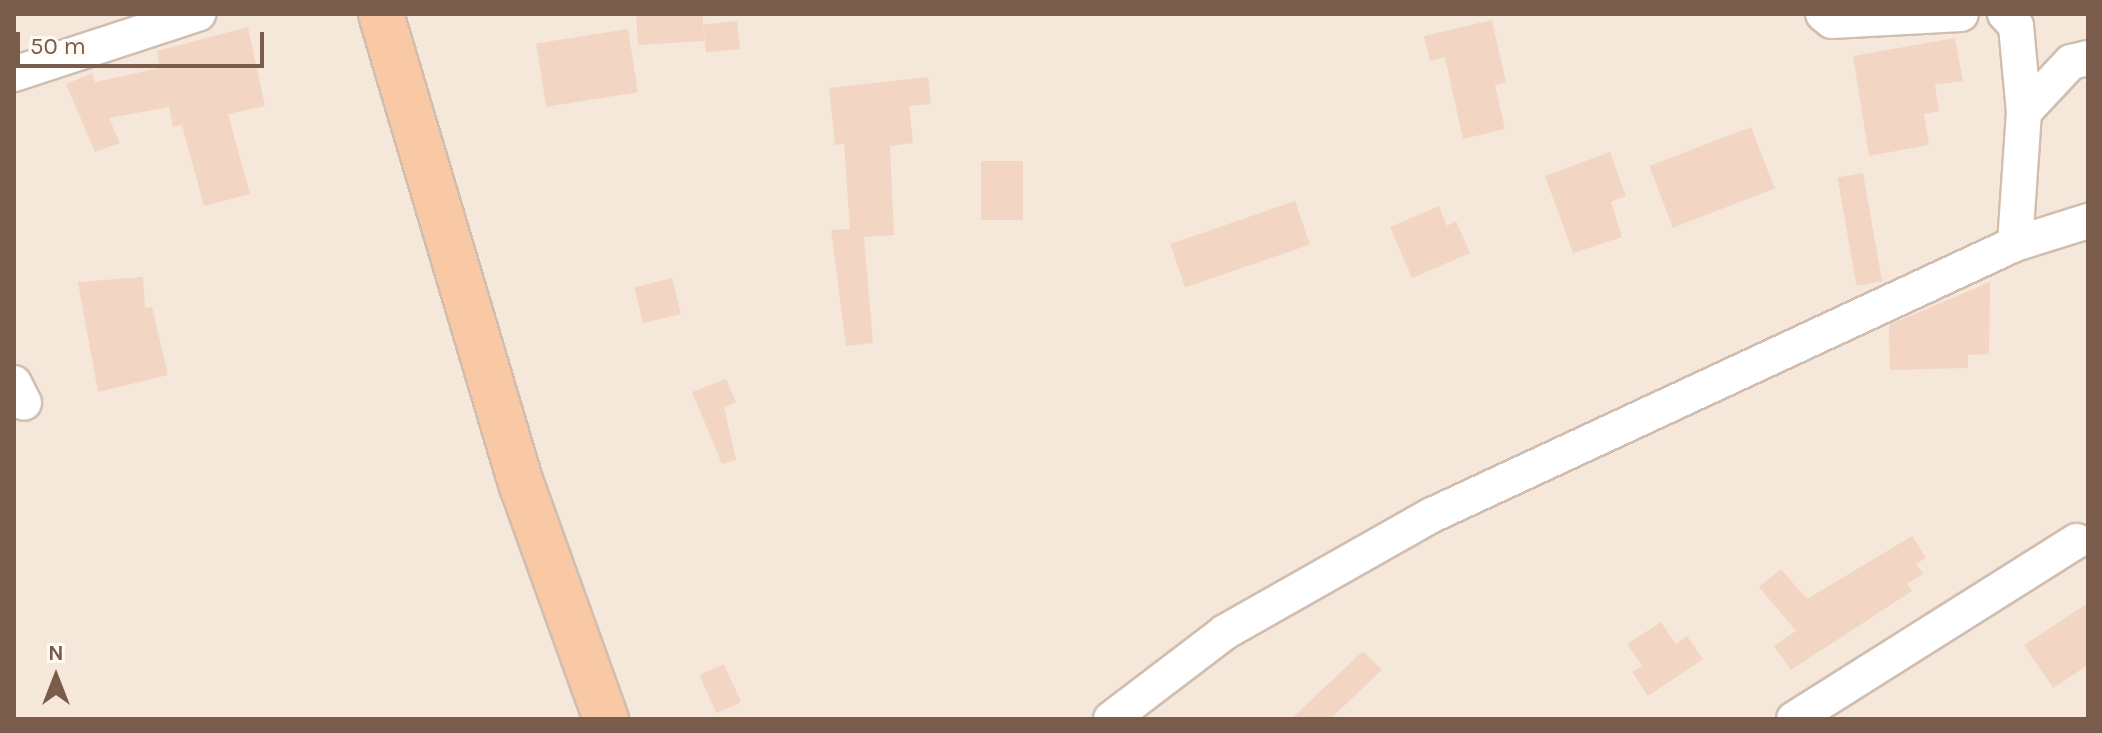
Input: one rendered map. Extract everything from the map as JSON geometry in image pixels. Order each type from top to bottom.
[{"type":"highway","points":[[381,14],[522,486],[606,719]]},
{"type":"street","points":[[18,80],[198,14]]},
{"type":"street","points":[[1823,14],[1832,21],[1961,14]]},
{"type":"street","points":[[2005,14],[2016,26],[2024,112],[2015,244]]},
{"type":"street","points":[[2024,112],[2071,62],[2088,58]]},
{"type":"street","points":[[1111,719],[1225,632],[1430,516],[2015,244],[2088,221]]},
{"type":"street","points":[[1794,719],[2077,541]]},
{"type":"shaded area","points":[[14,14],[2088,14],[2088,719],[14,719]]},
{"type":"building","points":[[636,14],[703,14],[704,41],[638,45]]},
{"type":"building","points":[[1492,20],[1506,83],[1495,85],[1505,129],[1463,139],[1445,57],[1430,61],[1424,36]]},
{"type":"building","points":[[737,21],[740,49],[706,52],[703,25]]},
{"type":"building","points":[[248,27],[265,106],[228,114],[250,194],[204,206],[182,125],[173,127],[169,107],[109,118],[120,143],[95,152],[66,84],[92,73],[95,82],[160,68],[157,51]]},
{"type":"building","points":[[628,29],[638,92],[546,107],[536,44]]},
{"type":"building","points":[[1955,38],[1963,81],[1935,85],[1939,111],[1924,114],[1929,145],[1869,156],[1853,56]]},
{"type":"building","points":[[928,77],[931,104],[909,106],[913,143],[890,146],[894,235],[864,237],[873,343],[846,346],[831,230],[850,229],[844,144],[835,145],[829,88]]},
{"type":"building","points":[[1751,127],[1775,189],[1673,228],[1649,166]]},
{"type":"building","points":[[1610,152],[1626,196],[1611,202],[1622,237],[1573,253],[1545,176]]},
{"type":"building","points":[[981,161],[1023,161],[1023,220],[981,220]]},
{"type":"building","points":[[1863,173],[1882,281],[1856,286],[1837,178]]},
{"type":"building","points":[[1295,201],[1310,244],[1185,287],[1170,244]]},
{"type":"building","points":[[1439,206],[1447,226],[1456,221],[1470,253],[1412,278],[1390,227]]},
{"type":"building","points":[[143,277],[145,308],[152,307],[168,375],[98,392],[78,282]]},
{"type":"building","points":[[672,278],[681,314],[643,323],[634,287]]},
{"type":"building","points":[[1990,282],[1989,354],[1968,355],[1968,368],[1890,370],[1889,325]]},
{"type":"building","points":[[726,379],[736,402],[724,407],[736,460],[722,464],[692,392]]},
{"type":"building","points":[[1912,536],[1926,558],[1916,564],[1923,574],[1907,584],[1912,591],[1791,670],[1774,646],[1796,631],[1759,587],[1781,569],[1807,599]]},
{"type":"building","points":[[2088,603],[2088,665],[2053,688],[2024,645]]},
{"type":"building","points":[[1661,622],[1676,644],[1687,636],[1703,659],[1648,696],[1632,672],[1642,666],[1627,644]]},
{"type":"building","points":[[1363,651],[1382,670],[1330,719],[1291,719]]},
{"type":"building","points":[[724,664],[741,702],[716,713],[699,675]]}]
